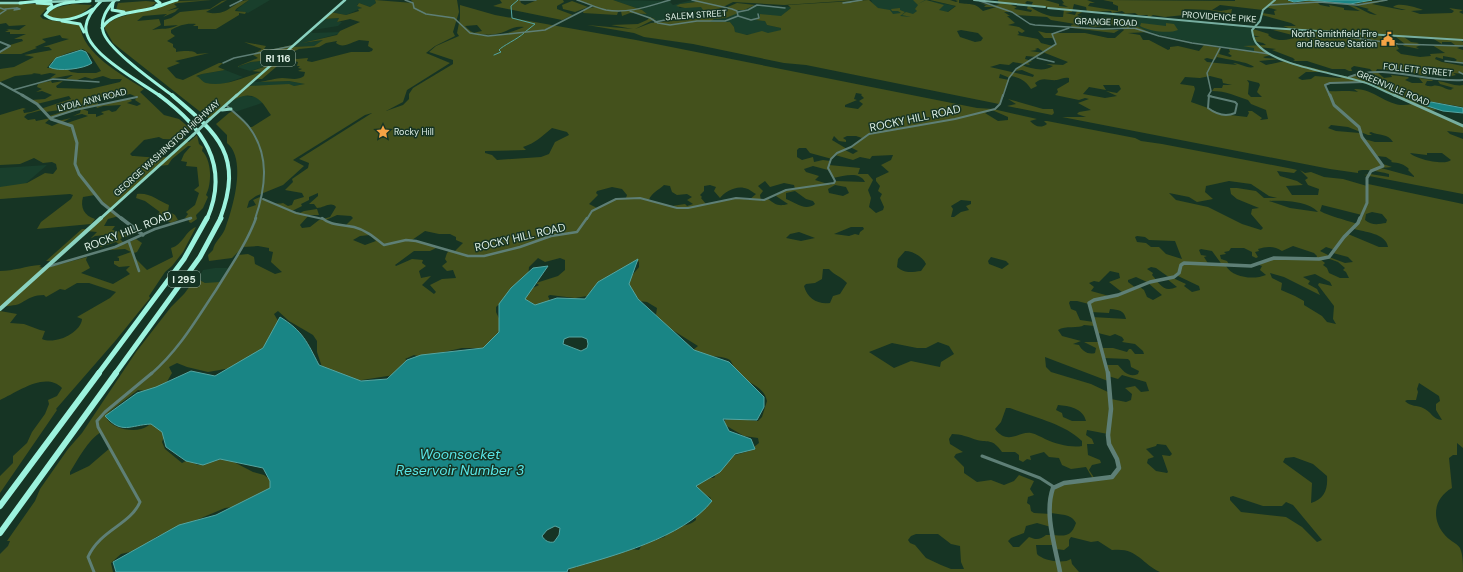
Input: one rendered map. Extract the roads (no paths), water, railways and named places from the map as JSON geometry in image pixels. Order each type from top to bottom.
[{"type":"highway","points":[[20,3],[51,0]]},
{"type":"highway","points":[[71,0],[88,1]]},
{"type":"highway","points":[[115,0],[112,10],[125,12],[155,7],[160,3],[156,0]]},
{"type":"highway","points":[[102,29],[105,14],[115,0]]},
{"type":"highway","points":[[102,29],[105,23],[113,18],[148,10],[177,0]]},
{"type":"highway","points":[[88,1],[61,5],[48,11],[45,16],[54,19],[73,18],[87,13],[100,1]]},
{"type":"highway","points":[[88,41],[86,31],[87,22],[91,13],[100,1]]},
{"type":"highway","points":[[37,3],[52,5],[43,14],[45,18],[82,25],[88,41]]},
{"type":"highway","name":"I 295","points":[[0,533],[200,257],[217,226],[228,196],[230,179],[228,161],[224,148],[215,133],[204,121],[114,48],[106,39],[102,29]]},
{"type":"highway","name":"I 295","points":[[0,506],[188,254],[206,220],[214,194],[216,178],[215,163],[209,146],[202,135],[148,88],[100,54],[88,41]]},
{"type":"main road","points":[[0,4],[119,0]]},
{"type":"main road","name":"GEORGE WASHINGTON HIGHWAY","points":[[0,309],[344,0]]},
{"type":"main road","name":"PROVIDENCE PIKE","points":[[976,0],[1045,7]]},
{"type":"main road","points":[[1255,26],[1260,21],[1263,10],[1275,0]]},
{"type":"main road","points":[[0,4],[88,1]]},
{"type":"main road","name":"PROVIDENCE PIKE","points":[[1048,8],[1153,19],[1255,26],[1320,33],[1463,40]]},
{"type":"main road","name":"GREENVILLE ROAD","points":[[1255,26],[1252,32],[1254,41],[1264,53],[1300,66],[1349,77],[1364,82],[1463,126]]},
{"type":"main road","points":[[219,111],[231,109]]},
{"type":"street","points":[[230,6],[242,0]]},
{"type":"street","points":[[405,0],[413,3],[414,8],[420,12],[454,18],[470,33],[484,36],[545,30],[592,6]]},
{"type":"street","points":[[520,0],[536,0]]},
{"type":"street","points":[[577,0],[592,6],[612,11],[630,11],[670,0]]},
{"type":"street","name":"SALEM STREET","points":[[630,11],[666,25],[678,25],[697,21],[725,21],[737,16],[738,12],[729,8],[692,0]]},
{"type":"street","points":[[851,2],[862,0]]},
{"type":"street","name":"GRANGE ROAD","points":[[976,0],[1012,12],[1032,24],[1070,28],[1134,28],[1165,37],[1220,48],[1264,53]]},
{"type":"street","points":[[1268,5],[1319,2],[1357,5],[1388,0]]},
{"type":"street","points":[[738,12],[748,10],[757,5],[785,8]]},
{"type":"street","points":[[0,8],[17,8]]},
{"type":"street","points":[[0,14],[5,9]]},
{"type":"street","points":[[737,16],[754,20],[758,19],[758,14]]},
{"type":"street","points":[[655,22],[680,17]]},
{"type":"street","name":"ROCKY HILL ROAD","points":[[263,199],[296,212],[321,217],[328,223],[355,227],[365,231],[384,245],[412,240],[470,256],[490,255],[520,247],[551,236],[577,232],[592,211],[616,199],[640,198],[677,208],[688,208],[736,198],[760,201],[772,198],[786,190],[833,184],[835,181],[828,168],[831,159],[838,152],[851,147],[872,134],[992,110],[1000,104],[1009,78],[1016,69],[1036,58],[1056,44],[1052,34],[1070,28]]},
{"type":"street","points":[[1320,33],[1398,44],[1463,46]]},
{"type":"street","points":[[0,42],[10,46],[0,52]]},
{"type":"street","points":[[223,63],[234,58],[292,46]]},
{"type":"street","points":[[1209,96],[1235,102],[1237,104],[1236,113],[1225,115],[1210,110],[1209,96],[1211,91],[1207,74],[1220,48]]},
{"type":"street","points":[[1036,58],[1054,62]]},
{"type":"street","points":[[1445,61],[1463,63]]},
{"type":"street","points":[[1459,72],[1463,74]]},
{"type":"street","name":"FOLLETT STREET","points":[[1349,77],[1354,74],[1374,73],[1438,81],[1463,80]]},
{"type":"street","points":[[13,90],[53,79],[99,82]]},
{"type":"street","points":[[1060,572],[1052,535],[1050,495],[1055,487],[1064,483],[1109,478],[1116,474],[1119,468],[1117,458],[1109,444],[1108,437],[1112,408],[1108,367],[1089,303],[1153,281],[1174,277],[1179,273],[1181,265],[1184,263],[1247,266],[1257,265],[1274,258],[1319,259],[1329,257],[1344,237],[1358,223],[1367,203],[1367,178],[1372,171],[1383,166],[1362,137],[1359,127],[1334,105],[1325,85],[1330,83],[1364,82]]},
{"type":"street","points":[[0,83],[36,104],[50,118],[69,124],[73,127],[77,143],[75,159],[76,170],[99,200],[143,235]]},
{"type":"street","name":"LYDIA ANN ROAD","points":[[50,118],[75,110],[137,97]]},
{"type":"street","points":[[94,572],[88,558],[93,546],[111,528],[136,510],[140,502],[98,427],[97,421],[150,375],[174,351],[242,247],[253,227],[263,199],[265,170],[260,146],[249,126],[226,105]]},
{"type":"street","name":"ROCKY HILL ROAD","points":[[48,266],[86,256],[129,242],[171,223],[191,218]]},
{"type":"street","points":[[129,242],[139,272]]},
{"type":"street","points":[[982,456],[1040,478],[1055,487]]},
{"type":"water","points":[[1288,0],[1309,0],[1294,2]]},
{"type":"water","points":[[1309,0],[1372,0],[1350,4]]},
{"type":"water","points":[[81,50],[86,52],[92,63],[83,67],[71,69],[53,69],[49,67],[56,58]]},
{"type":"water","points":[[1431,102],[1463,108],[1463,113],[1443,111],[1424,105]]},
{"type":"water","name":"Woonsocket Reservoir Number 3","points":[[638,259],[629,284],[638,299],[694,350],[729,362],[764,397],[764,407],[757,420],[723,419],[729,431],[751,439],[755,449],[735,454],[720,472],[696,486],[712,501],[699,514],[683,525],[646,544],[625,552],[568,569],[567,572],[116,572],[113,562],[179,525],[216,515],[270,488],[270,481],[263,468],[220,459],[203,465],[186,461],[166,447],[162,432],[151,424],[126,428],[116,425],[105,416],[137,393],[156,387],[191,371],[215,376],[263,348],[280,317],[294,327],[304,338],[319,365],[361,381],[387,379],[407,360],[421,355],[483,348],[499,332],[499,304],[511,288],[533,268],[548,266],[525,299],[535,305],[557,298],[585,299],[598,282]],"holes":[[[569,337],[582,337],[587,339],[587,348],[581,351],[563,344],[564,339]],[[555,526],[560,528],[559,535],[554,542],[544,539],[542,536],[547,530]]]},
{"type":"waterway","points":[[518,0],[511,6],[512,18],[535,24],[525,32]]},
{"type":"waterway","points":[[494,55],[501,52],[499,50],[501,48],[524,33]]},
{"type":"place","name":"North Smithfield Fire and Rescue Station","points":[[1388,39]]},
{"type":"place","name":"Rocky Hill","points":[[383,132]]}]
